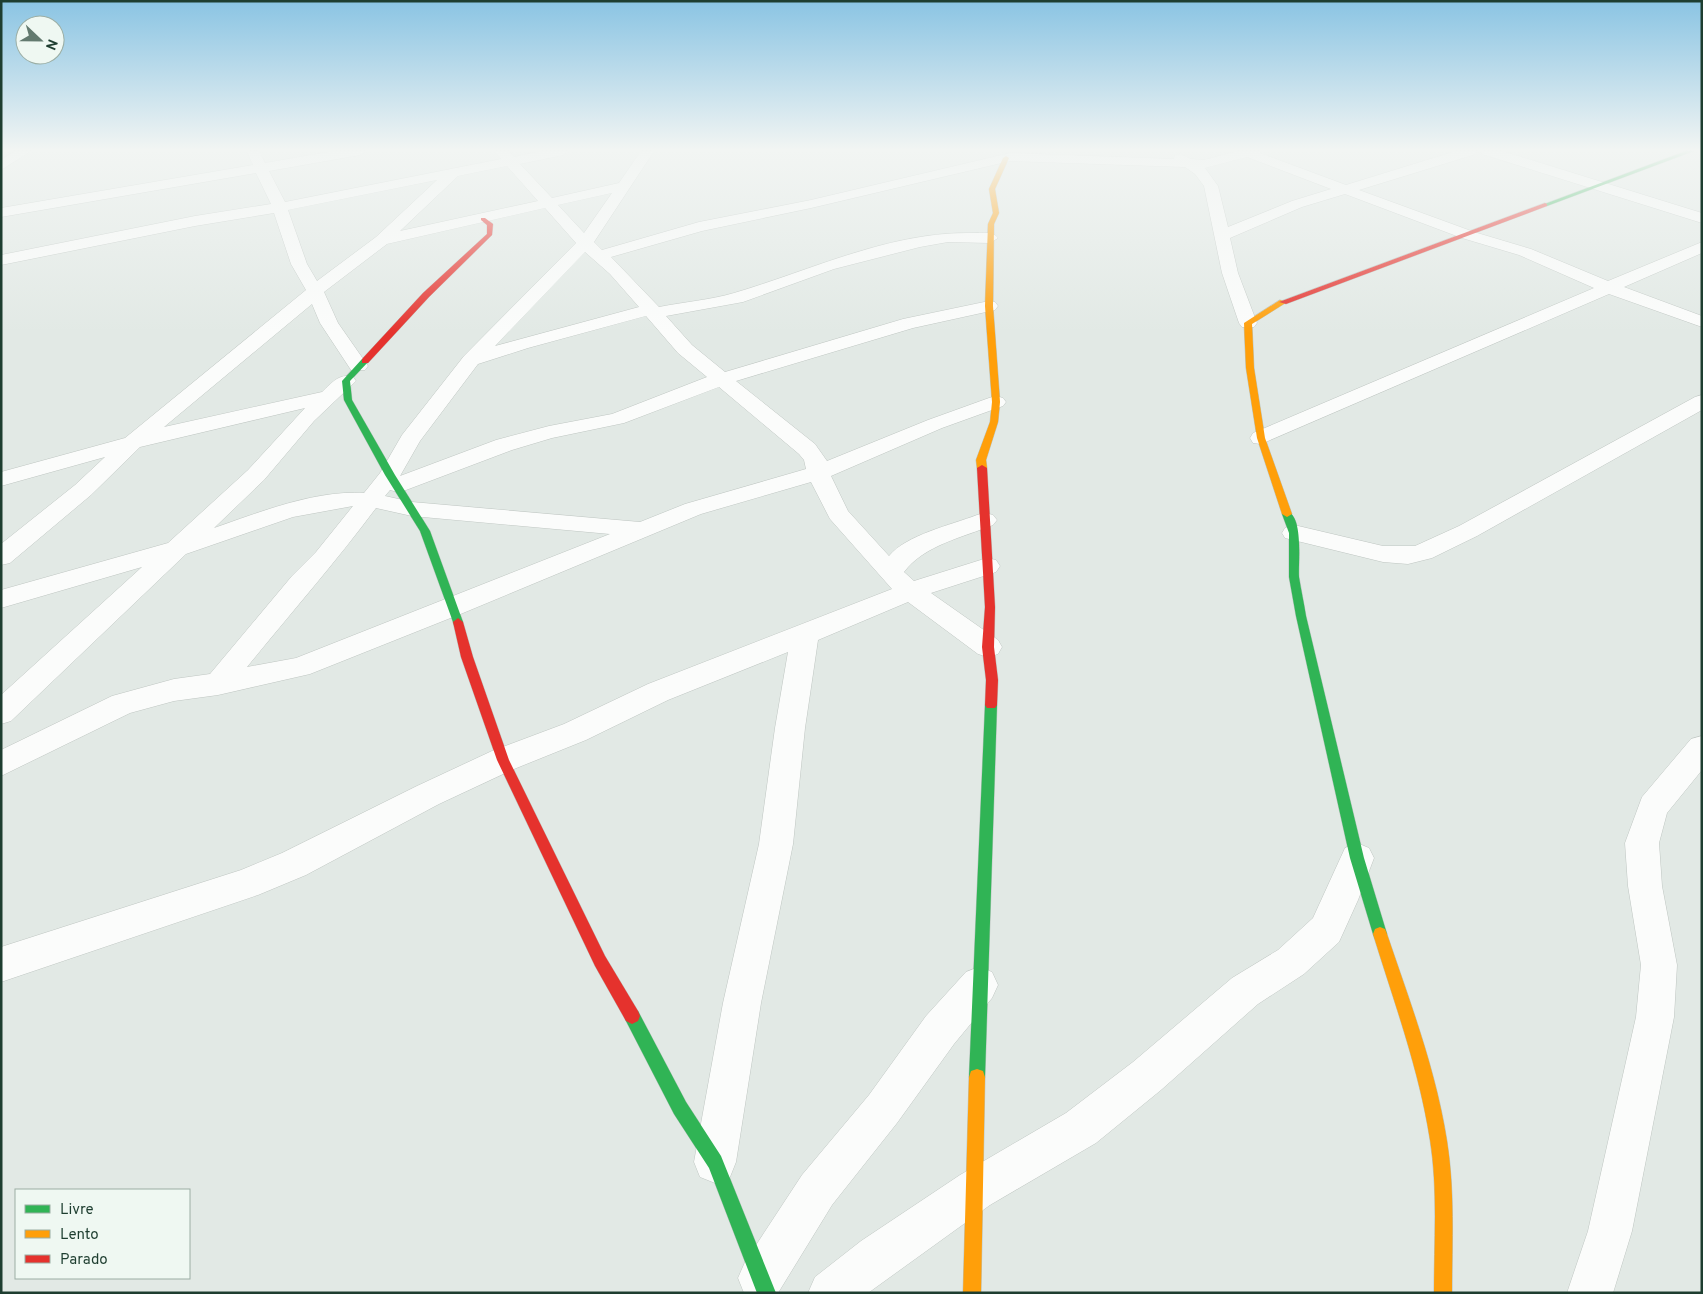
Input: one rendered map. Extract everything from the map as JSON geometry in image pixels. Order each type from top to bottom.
[{"type":"street","points":[[1,260],[195,221],[253,211]]},
{"type":"street","points":[[281,211],[299,264],[315,291],[329,323],[348,400],[425,531],[454,608],[467,657],[503,760],[600,961],[630,1012],[680,1108],[715,1162],[764,1285]]},
{"type":"street","points":[[286,226],[305,211]]},
{"type":"street","points":[[1,558],[83,490],[133,442],[272,329],[315,291],[382,240],[412,211]]},
{"type":"street","points":[[382,240],[516,211]]},
{"type":"street","points":[[555,211],[654,311],[684,349],[807,449],[814,459],[818,472],[838,514],[890,573],[910,591],[988,646]]},
{"type":"street","points":[[394,480],[410,440],[471,360],[585,243],[606,211]]},
{"type":"street","points":[[601,256],[699,227],[775,211]]},
{"type":"street","points":[[972,1293],[980,985],[992,680],[988,646],[990,607],[981,460],[994,422],[996,402],[989,306],[990,238],[991,224],[996,211]]},
{"type":"street","points":[[1217,211],[1230,273],[1248,323],[1250,368],[1261,438],[1294,534],[1294,577],[1301,616],[1324,708],[1357,858],[1426,1084],[1442,1172],[1443,1293]]},
{"type":"street","points":[[1223,235],[1279,211]]},
{"type":"street","points":[[1403,211],[1468,235],[1525,252],[1607,287],[1702,322]]},
{"type":"street","points":[[1248,323],[1277,304],[1530,211]]},
{"type":"street","points":[[1680,211],[1702,218]]},
{"type":"street","points":[[1,713],[256,475],[307,417],[344,382],[426,295],[490,234],[490,224],[483,219]]},
{"type":"street","points":[[471,360],[521,344],[654,311],[737,298],[828,265],[920,242],[948,237],[990,238]]},
{"type":"street","points":[[1261,438],[1702,246]]},
{"type":"street","points":[[218,684],[370,500],[394,480],[549,432],[618,419],[721,379],[909,323],[989,306]]},
{"type":"street","points":[[1,479],[133,442],[278,406],[344,382]]},
{"type":"street","points":[[1,764],[122,704],[174,690],[218,684],[300,667],[454,608],[701,506],[818,472],[935,424],[996,402]]},
{"type":"street","points":[[1294,534],[1382,553],[1407,556],[1429,549],[1468,531],[1702,402]]},
{"type":"street","points":[[1,599],[176,549],[288,511],[343,500],[370,500],[412,509],[641,530]]},
{"type":"street","points":[[890,573],[903,556],[918,546],[985,520]]},
{"type":"street","points":[[1,965],[254,881],[294,864],[428,795],[503,760],[575,732],[676,685],[910,591],[987,566]]},
{"type":"street","points":[[715,1162],[742,1003],[776,844],[790,728],[804,635]]},
{"type":"street","points":[[1590,1293],[1610,1231],[1655,1017],[1659,965],[1644,886],[1642,843],[1653,807],[1702,748]]},
{"type":"street","points":[[832,1293],[877,1257],[975,1190],[1080,1128],[1147,1076],[1244,991],[1291,962],[1326,930],[1341,900],[1357,858]]},
{"type":"street","points":[[764,1285],[816,1190],[883,1109],[940,1030],[980,985]]},
{"type":"traffic: fast","points":[[365,361],[346,381],[348,400],[390,475],[425,531],[458,622]]},
{"type":"traffic: fast","points":[[1287,514],[1294,533],[1294,577],[1301,616],[1357,858],[1380,934]]},
{"type":"traffic: fast","points":[[977,1077],[991,705]]},
{"type":"traffic: fast","points":[[632,1016],[680,1108],[715,1162],[767,1293]]},
{"type":"traffic: slow","points":[[982,468],[981,460],[994,422],[996,402],[989,306],[991,224],[996,211]]},
{"type":"traffic: slow","points":[[1283,302],[1248,323],[1250,368],[1261,438],[1287,514]]},
{"type":"traffic: slow","points":[[1380,934],[1418,1052],[1439,1142],[1443,1202],[1443,1293]]},
{"type":"traffic: slow","points":[[972,1293],[977,1077]]},
{"type":"traffic: jam","points":[[1283,302],[1528,211]]},
{"type":"traffic: jam","points":[[365,361],[426,295],[490,234],[490,224],[483,219]]},
{"type":"traffic: jam","points":[[982,468],[990,607],[988,647],[992,680],[991,705]]},
{"type":"traffic: jam","points":[[458,622],[467,657],[503,760],[600,961],[632,1016]]}]
